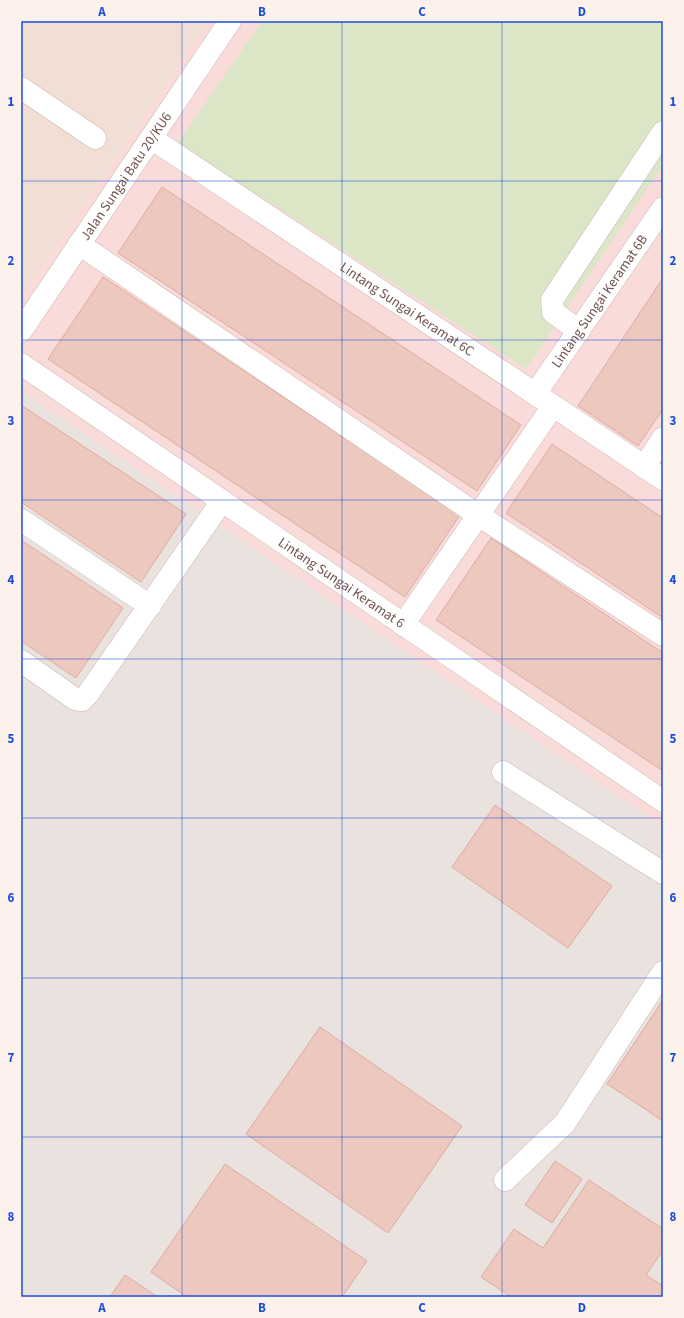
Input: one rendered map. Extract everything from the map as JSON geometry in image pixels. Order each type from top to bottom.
[{"type":"street","name":"Jalan Sungai Batu 20/KU6","points":[[21,331],[230,21]]},
{"type":"street","points":[[21,88],[96,138]]},
{"type":"street","points":[[579,331],[553,312],[552,300],[663,132]]},
{"type":"street","name":"Lintang Sungai Keramat 6C","points":[[151,138],[663,479]]},
{"type":"street","name":"Lintang Sungai Keramat 6B","points":[[403,625],[478,515],[544,400],[579,331],[663,208]]},
{"type":"street","points":[[80,244],[478,515],[663,635]]},
{"type":"street","name":"Lintang Sungai Keramat 6","points":[[21,364],[663,802]]},
{"type":"street","points":[[644,466],[663,438]]},
{"type":"street","points":[[21,661],[75,699],[82,700],[88,694],[150,606],[222,501]]},
{"type":"street","points":[[21,520],[150,606]]},
{"type":"street","points":[[503,772],[663,873]]},
{"type":"street","points":[[505,1180],[565,1123],[663,972]]},
{"type":"shaded area","points":[[21,21],[209,21],[21,297]]},
{"type":"shaded area","points":[[209,21],[663,21],[663,827],[21,391],[21,297]]},
{"type":"shaded area","points":[[21,391],[663,827],[663,1297],[21,1297]]},
{"type":"green space","points":[[262,21],[663,21],[663,165],[526,369],[178,143]]},
{"type":"building","points":[[162,187],[521,425],[477,491],[118,253]]},
{"type":"building","points":[[103,277],[460,515],[405,597],[48,359]]},
{"type":"building","points":[[663,278],[663,409],[638,446],[578,406]]},
{"type":"building","points":[[21,405],[186,514],[141,582],[21,502]]},
{"type":"building","points":[[552,444],[663,518],[663,618],[506,513]]},
{"type":"building","points":[[491,538],[663,653],[663,771],[436,620]]},
{"type":"building","points":[[21,540],[123,608],[76,678],[21,641]]},
{"type":"building","points":[[495,805],[612,886],[568,948],[452,867]]},
{"type":"building","points":[[663,1000],[663,1121],[607,1084]]},
{"type":"building","points":[[320,1027],[462,1126],[388,1233],[246,1134]]},
{"type":"building","points":[[555,1161],[582,1179],[552,1223],[525,1205]]},
{"type":"building","points":[[225,1164],[367,1261],[342,1297],[187,1297],[151,1272]]},
{"type":"building","points":[[589,1180],[663,1229],[663,1250],[646,1275],[663,1286],[663,1297],[511,1297],[481,1277],[514,1229],[543,1248]]},
{"type":"building","points":[[125,1275],[158,1297],[110,1297]]}]
